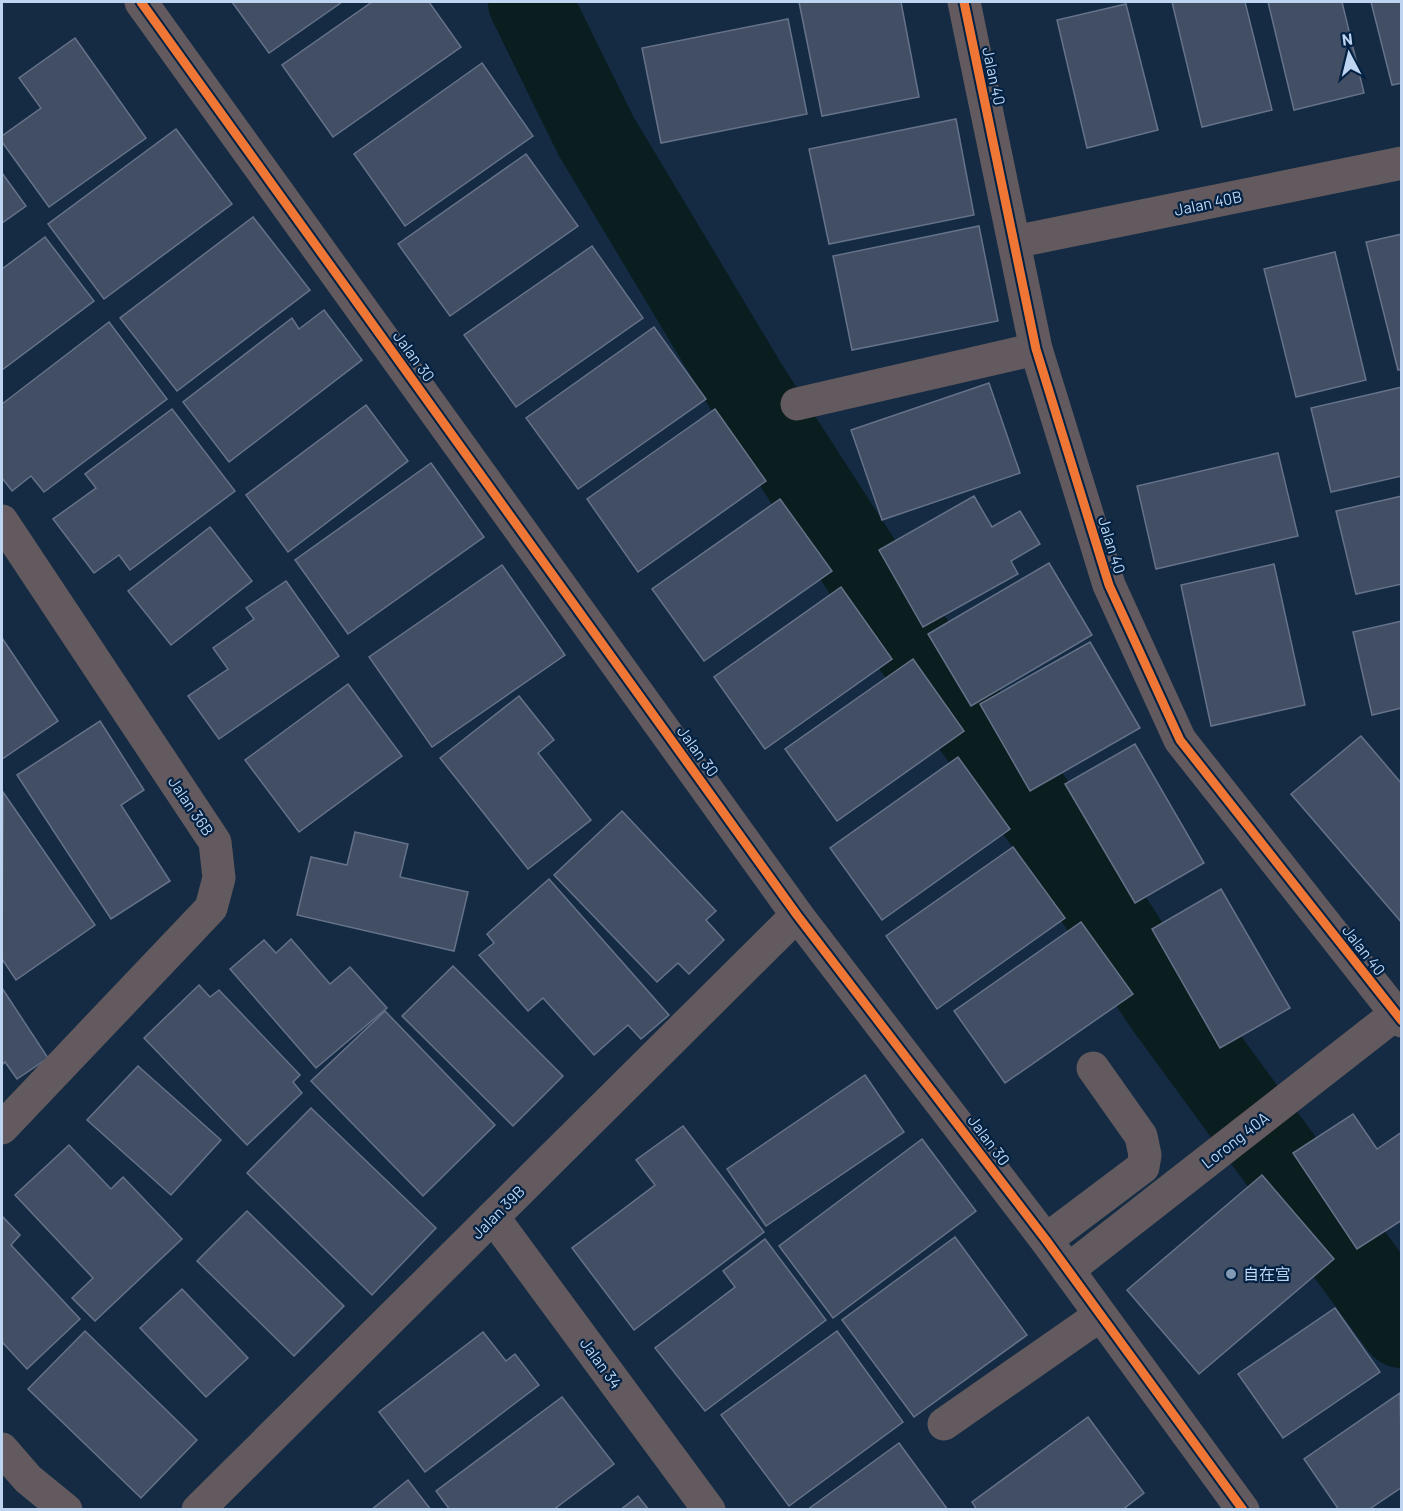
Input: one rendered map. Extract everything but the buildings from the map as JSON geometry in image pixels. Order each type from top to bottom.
[{"type":"street","name":"Jalan 30","points":[[141,2],[797,915],[1047,1240],[1243,1509]]},
{"type":"street","name":"Jalan 40","points":[[964,2],[1036,350],[1109,585],[1180,740],[1400,1015]]},
{"type":"street","name":"Jalan 40B","points":[[1014,242],[1401,163]]},
{"type":"street","points":[[797,404],[1036,350]]},
{"type":"street","name":"Jalan 36B","points":[[2,521],[215,843],[219,878],[211,908],[2,1128]]},
{"type":"street","name":"Jalan 39B","points":[[198,1509],[797,915]]},
{"type":"street","name":"Lorong 40A","points":[[1068,1270],[1400,1015]]},
{"type":"street","points":[[1047,1240],[1143,1167],[1145,1155],[1141,1136],[1093,1068]]},
{"type":"street","name":"Jalan 34","points":[[493,1217],[709,1509]]},
{"type":"street","points":[[944,1424],[1086,1325],[1102,1317]]},
{"type":"street","points":[[2,1449],[28,1479],[66,1509]]},
{"type":"waterway","points":[[530,2],[596,136],[747,388],[907,636],[1053,831],[1164,1002],[1249,1118]]},
{"type":"waterway","points":[[1257,1128],[1402,1326]]},
{"type":"cycle path","points":[[141,2],[797,915],[1046,1240],[1243,1510]]},
{"type":"cycle path","points":[[964,2],[1036,349],[1109,585],[1180,740],[1402,1021]]},
{"type":"place","name":"自在宫","points":[[1231,1274]]}]
